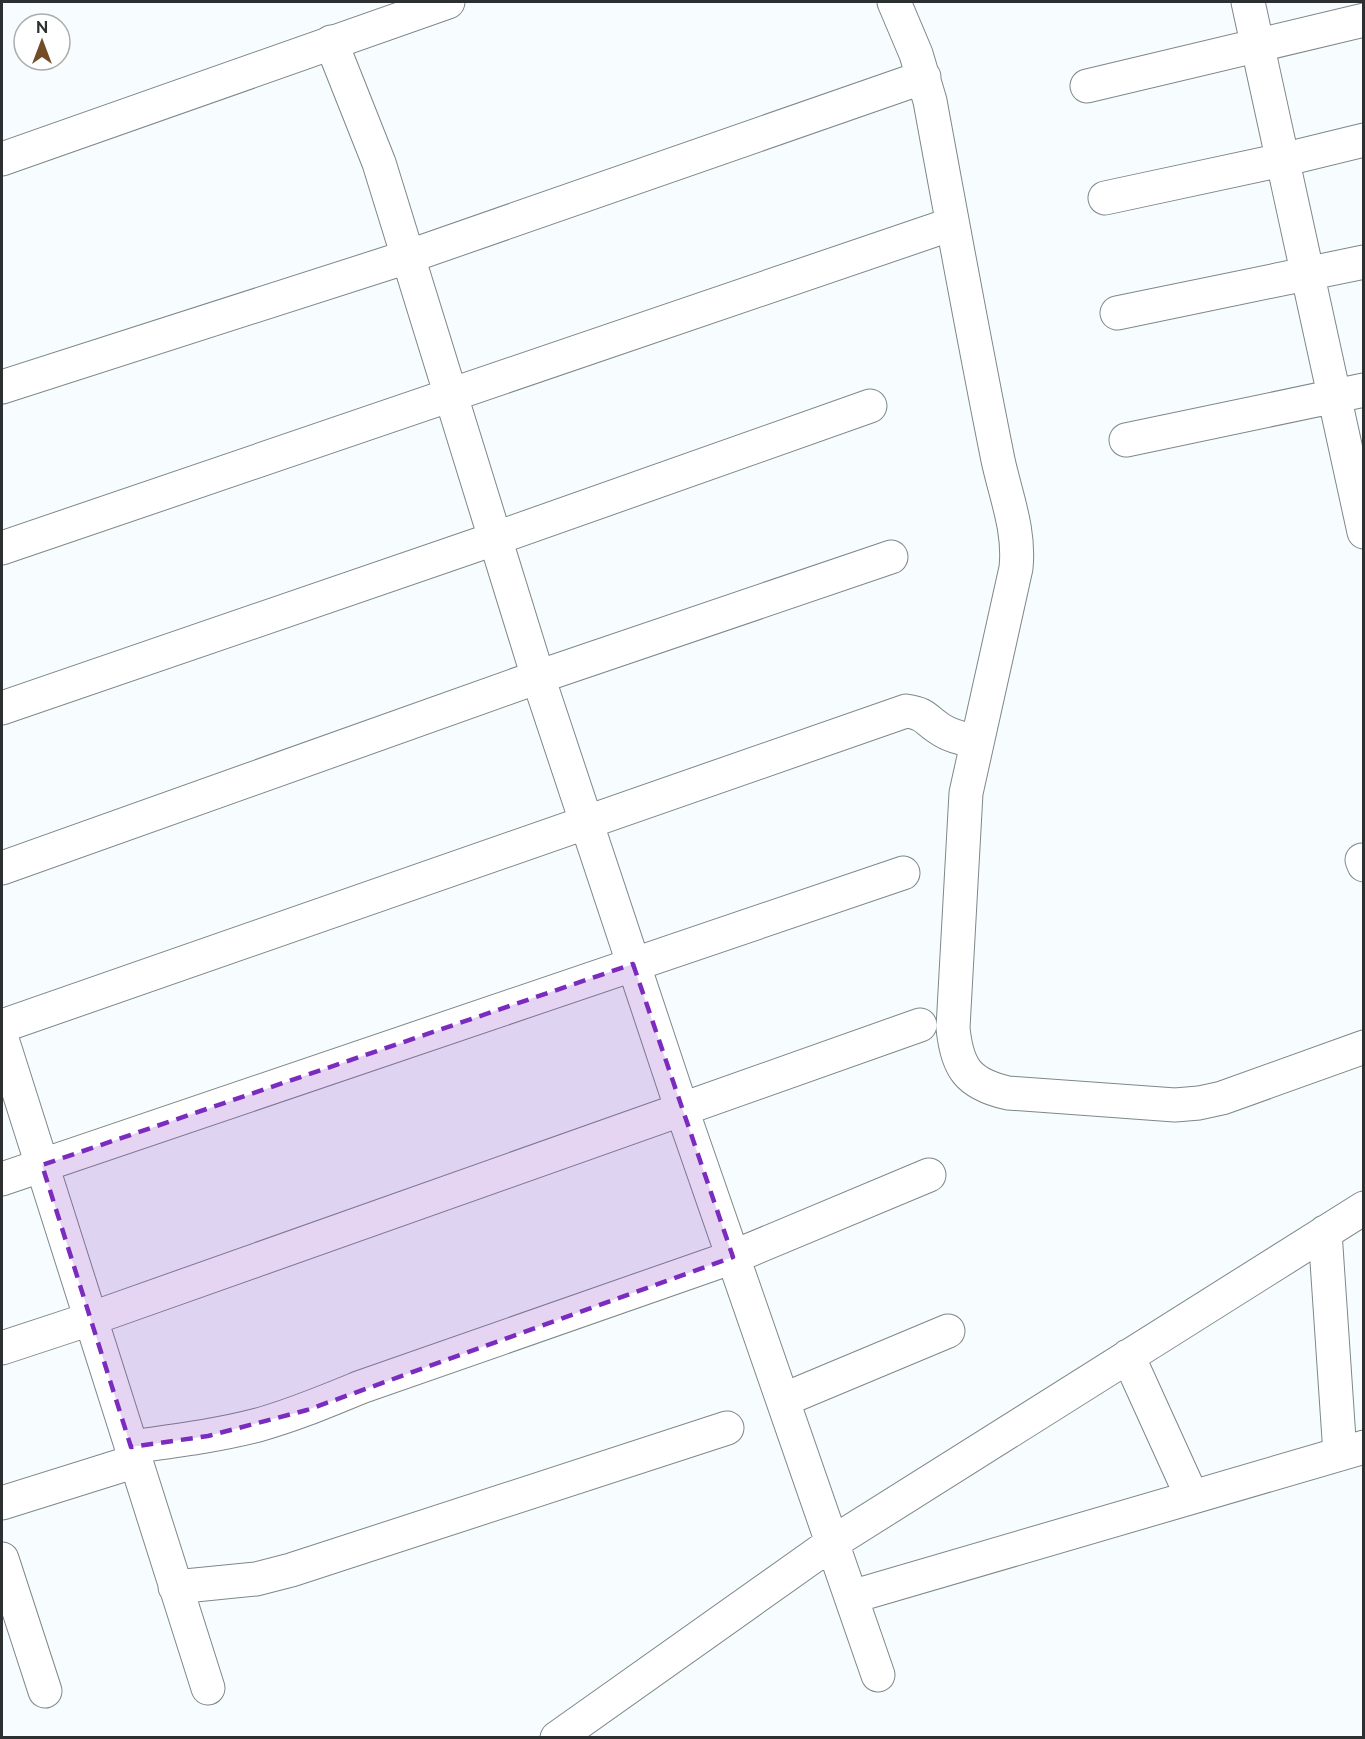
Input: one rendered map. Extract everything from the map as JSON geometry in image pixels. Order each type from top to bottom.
[{"type":"street","points":[[2,159],[448,2]]},
{"type":"street","points":[[894,2],[916,54],[930,101],[998,460],[1016,531],[1018,550],[1016,568],[966,793],[953,1028],[959,1062],[967,1074],[991,1089],[1008,1093],[1183,1104],[1222,1098],[1364,1047]]},
{"type":"street","points":[[1248,2],[1307,274],[1349,393],[1364,532]]},
{"type":"street","points":[[1087,86],[1364,20]]},
{"type":"street","points":[[331,42],[379,163],[537,677],[682,1110],[878,1675]]},
{"type":"street","points":[[2,387],[407,257],[924,77]]},
{"type":"street","points":[[1104,198],[1364,140]]},
{"type":"street","points":[[2,548],[952,224]]},
{"type":"street","points":[[1117,313],[1364,262]]},
{"type":"street","points":[[1126,440],[1349,393]]},
{"type":"street","points":[[2,708],[494,539],[870,406]]},
{"type":"street","points":[[2,868],[537,677],[891,556]]},
{"type":"street","points":[[2,1026],[588,824],[906,711],[921,713],[940,729],[958,738],[976,742]]},
{"type":"street","points":[[2,1179],[903,873]]},
{"type":"street","points":[[2,1348],[90,1319],[920,1025]]},
{"type":"street","points":[[2,1039],[208,1688]]},
{"type":"street","points":[[2,1503],[133,1454],[257,1425],[307,1410],[373,1383],[733,1257],[929,1175]]},
{"type":"street","points":[[557,1737],[832,1543],[1364,1208]]},
{"type":"street","points":[[851,1597],[1352,1450],[1325,1232]]},
{"type":"street","points":[[783,1400],[948,1331]]},
{"type":"street","points":[[1128,1356],[1192,1497]]},
{"type":"street","points":[[175,1587],[256,1579],[282,1573],[727,1428]]},
{"type":"street","points":[[2,1559],[45,1691]]},
{"type":"highlighted area","points":[[633,964],[733,1257],[307,1410],[208,1436],[131,1447],[42,1165]]}]
